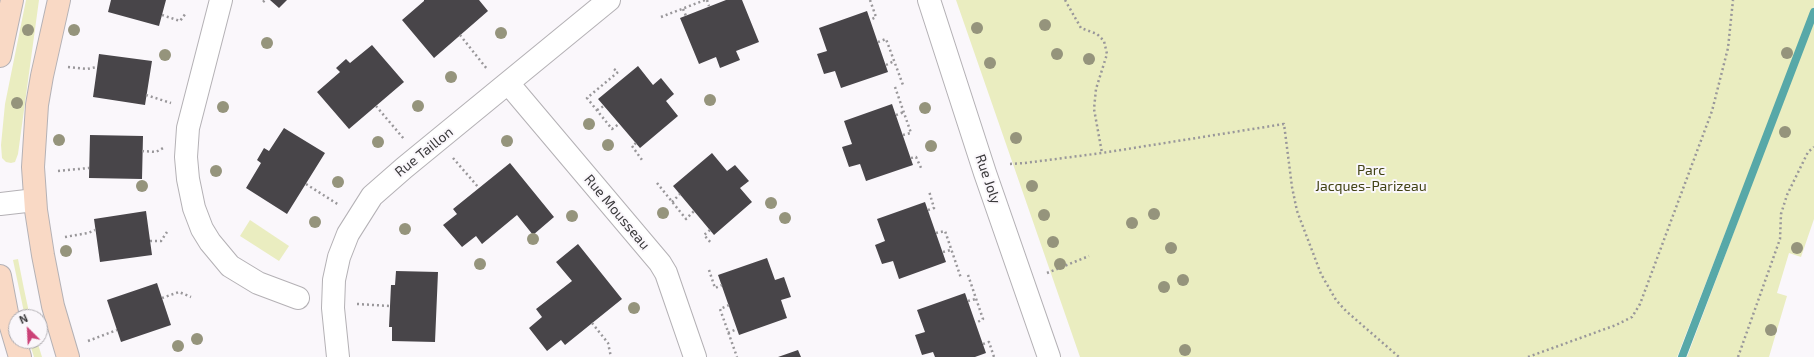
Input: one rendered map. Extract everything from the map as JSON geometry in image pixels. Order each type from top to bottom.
[{"type":"main road","points":[[0,56],[12,0]]},
{"type":"main road","points":[[59,0],[49,36],[38,105],[33,167],[38,228],[50,294],[74,350]]},
{"type":"main road","points":[[0,276],[7,313],[20,357]]},
{"type":"street","points":[[221,0],[188,128],[186,157],[188,179],[194,208],[202,229],[210,242],[230,266],[258,283],[298,298]]},
{"type":"street","name":"Rue Taillon","points":[[338,357],[333,326],[334,280],[339,257],[348,234],[372,196],[418,156],[609,0]]},
{"type":"street","name":"Rue Joly","points":[[929,0],[985,173],[1049,357]]},
{"type":"street","name":"Rue Mousseau","points":[[505,86],[660,263],[666,273],[695,357]]},
{"type":"street","points":[[0,204],[35,200]]},
{"type":"path","points":[[661,17],[706,0],[709,6]]},
{"type":"path","points":[[870,0],[876,17],[870,20]]},
{"type":"path","points":[[1065,0],[1081,28],[1097,34],[1104,41],[1107,54],[1096,89],[1094,109],[1102,153]]},
{"type":"path","points":[[1528,357],[1616,325],[1632,317],[1640,304],[1712,111],[1728,48],[1733,0]]},
{"type":"path","points":[[682,9],[686,16]]},
{"type":"path","points":[[162,15],[180,21],[186,13]]},
{"type":"path","points":[[460,35],[505,86]]},
{"type":"path","points":[[878,42],[886,39],[903,85]]},
{"type":"path","points":[[886,65],[894,61]]},
{"type":"path","points":[[62,67],[87,69],[97,67]]},
{"type":"path","points":[[614,69],[618,72],[587,98],[612,129],[620,124]]},
{"type":"path","points":[[895,88],[911,133],[903,135]]},
{"type":"path","points":[[376,106],[418,156]]},
{"type":"path","points":[[597,110],[604,106]]},
{"type":"path","points":[[896,115],[904,112]]},
{"type":"path","points":[[1010,164],[1024,164],[1102,153],[1284,124],[1292,187],[1297,211],[1321,274],[1336,300],[1346,311],[1399,357]]},
{"type":"path","points":[[438,140],[479,188]]},
{"type":"path","points":[[636,143],[632,146],[642,160]]},
{"type":"path","points":[[1738,357],[1780,239],[1781,214],[1787,195],[1808,152],[1814,147]]},
{"type":"path","points":[[911,158],[916,157],[922,170]]},
{"type":"path","points":[[52,171],[89,168]]},
{"type":"path","points":[[657,183],[686,219],[694,211]]},
{"type":"path","points":[[306,184],[358,217]]},
{"type":"path","points":[[928,210],[934,208],[929,191]]},
{"type":"path","points":[[672,202],[680,194]]},
{"type":"path","points":[[58,238],[88,234],[95,230]]},
{"type":"path","points":[[710,230],[704,235],[712,244]]},
{"type":"path","points":[[936,233],[945,231],[961,278]]},
{"type":"path","points":[[150,241],[160,241],[167,232]]},
{"type":"path","points":[[943,252],[951,250]]},
{"type":"path","points":[[1047,273],[1089,256]]},
{"type":"path","points":[[709,270],[714,288],[722,284]]},
{"type":"path","points":[[968,275],[983,320],[976,323]]},
{"type":"path","points":[[162,298],[179,292],[191,297]]},
{"type":"path","points":[[968,301],[976,299]]},
{"type":"path","points":[[333,302],[390,306]]},
{"type":"path","points":[[729,305],[720,309],[737,357]]},
{"type":"path","points":[[592,323],[608,343],[612,357]]},
{"type":"path","points":[[728,333],[737,329]]},
{"type":"path","points":[[74,350],[117,330]]},
{"type":"path","points":[[983,344],[989,342],[994,357]]},
{"type":"green space","points":[[26,0],[39,0],[18,154],[15,162],[11,163],[6,162],[2,158],[1,145],[5,104]]},
{"type":"green space","name":"Parc Jacques-Parizeau","points":[[956,0],[1814,0],[1814,6],[1677,357],[1080,357]]},
{"type":"green space","points":[[1814,18],[1814,219],[1801,257],[1789,253],[1777,293],[1787,296],[1769,357],[1687,357]]},
{"type":"green space","points":[[250,220],[289,246],[279,261],[240,236]]},
{"type":"green space","points":[[18,259],[28,309],[23,309],[13,260]]},
{"type":"green space","points":[[32,349],[40,349],[42,357],[34,357]]},
{"type":"building","points":[[111,0],[166,0],[159,26],[108,12]]},
{"type":"building","points":[[270,0],[287,0],[279,8]]},
{"type":"building","points":[[424,0],[479,0],[488,11],[434,58],[402,20]]},
{"type":"building","points":[[726,0],[742,0],[759,42],[736,51],[740,60],[720,68],[716,57],[699,64],[680,18]]},
{"type":"building","points":[[867,11],[888,72],[841,88],[835,71],[824,74],[817,54],[827,51],[819,28]]},
{"type":"building","points":[[372,45],[404,82],[349,129],[317,92],[340,72],[336,68],[346,59],[350,63]]},
{"type":"building","points":[[99,54],[152,61],[145,105],[93,97]]},
{"type":"building","points":[[638,66],[653,85],[661,78],[674,94],[666,101],[678,116],[640,148],[598,99]]},
{"type":"building","points":[[892,104],[913,165],[866,181],[860,164],[849,167],[842,147],[852,144],[844,121]]},
{"type":"building","points":[[284,128],[325,153],[287,214],[246,188],[261,163],[257,160],[264,148],[269,151]]},
{"type":"building","points":[[90,135],[143,136],[142,179],[89,178]]},
{"type":"building","points":[[712,153],[727,171],[735,165],[749,181],[740,188],[752,202],[714,235],[673,186]]},
{"type":"building","points":[[510,163],[554,217],[533,235],[517,215],[482,244],[476,236],[462,247],[443,225],[457,214],[453,209]]},
{"type":"building","points":[[925,202],[946,262],[899,279],[893,261],[882,264],[875,245],[885,241],[877,219]]},
{"type":"building","points":[[146,211],[152,255],[100,262],[94,219]]},
{"type":"building","points":[[578,244],[622,299],[565,345],[561,340],[547,351],[529,328],[542,317],[536,309],[572,281],[556,262]]},
{"type":"building","points":[[767,258],[775,280],[784,277],[791,297],[781,300],[787,318],[739,335],[718,275]]},
{"type":"building","points":[[396,271],[438,272],[435,342],[392,341],[392,327],[389,327],[391,285],[395,285]]},
{"type":"building","points":[[157,283],[171,325],[121,342],[107,300]]},
{"type":"building","points":[[965,293],[986,353],[975,357],[935,357],[933,352],[922,355],[915,335],[925,332],[917,310]]},
{"type":"building","points":[[798,350],[801,357],[778,357]]},
{"type":"waterway","points":[[1682,357],[1814,12]]}]
